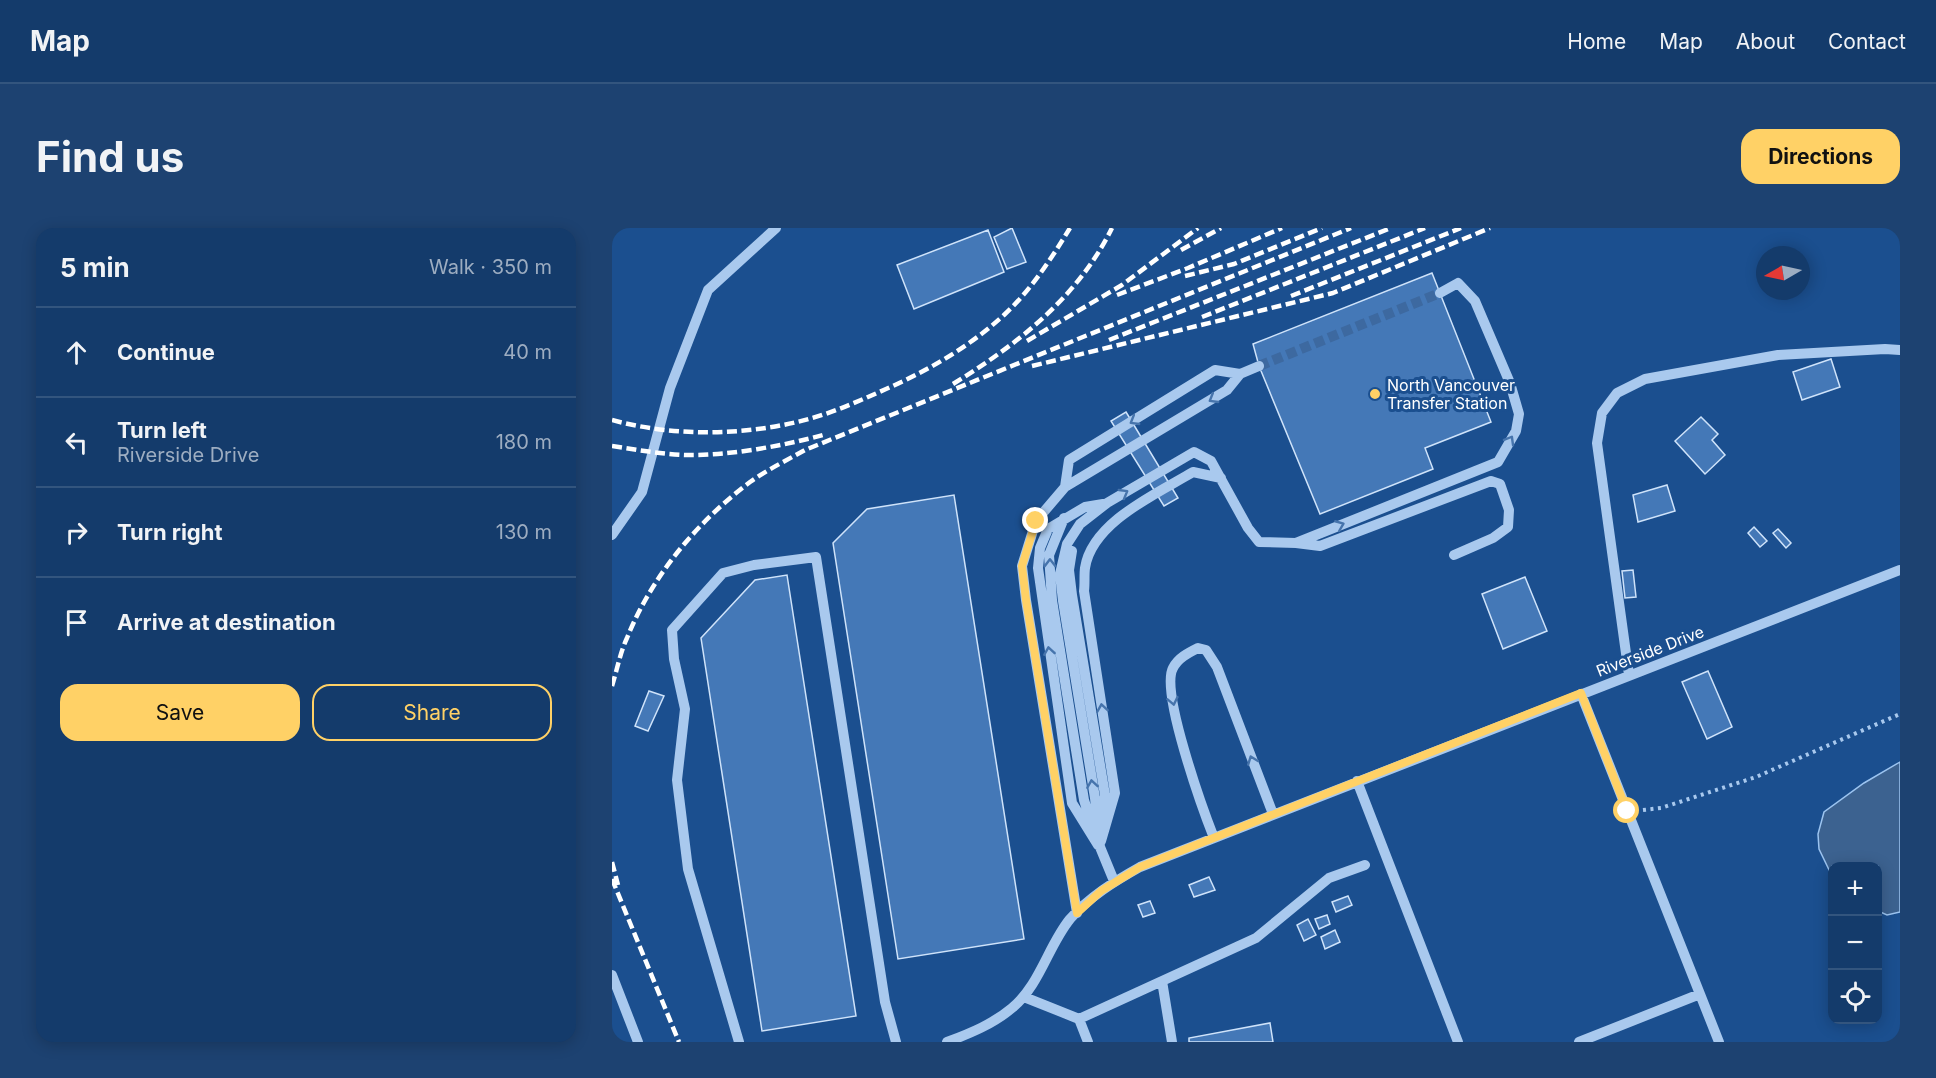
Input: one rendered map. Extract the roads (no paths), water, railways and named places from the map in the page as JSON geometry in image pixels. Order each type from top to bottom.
[{"type":"street","points":[[612,534],[642,492],[670,387],[708,290],[776,228]]},
{"type":"street","points":[[1296,543],[1498,462],[1516,431],[1520,414],[1510,383],[1475,301],[1458,284],[1440,293]]},
{"type":"street","points":[[1629,675],[1597,443],[1602,413],[1617,393],[1645,379],[1778,355],[1900,350]]},
{"type":"street","points":[[1077,913],[1022,566],[1036,521],[1065,487],[1227,390],[1240,374],[1259,366]]},
{"type":"street","points":[[1065,487],[1069,460],[1215,370],[1240,374]]},
{"type":"street","points":[[1100,847],[1095,798],[1060,574],[1067,544],[1080,524],[1107,503],[1194,452],[1211,461],[1248,528],[1259,542],[1320,546],[1491,481],[1500,484],[1509,510],[1508,528],[1493,538],[1454,555]]},
{"type":"street","points":[[1100,847],[1115,793],[1084,591],[1085,566],[1098,538],[1125,513],[1193,472],[1221,478]]},
{"type":"street","points":[[1107,503],[1085,507],[1064,518],[1049,555],[1052,600],[1084,800],[1114,881]]},
{"type":"street","points":[[739,1042],[688,869],[677,780],[685,709],[674,659],[672,630],[723,573],[754,565],[816,557],[885,1002],[896,1042]]},
{"type":"street","name":"Riverside Drive","points":[[947,1042],[987,1026],[1013,1008],[1023,997],[1070,919],[1114,881],[1140,867],[1900,570]]},
{"type":"street","points":[[1214,838],[1193,782],[1169,682],[1172,669],[1181,657],[1198,648],[1206,650],[1216,668],[1273,814]]},
{"type":"street","points":[[1581,693],[1719,1042]]},
{"type":"street","points":[[1357,781],[1458,1042]]},
{"type":"street","points":[[1023,997],[1079,1019],[1256,938],[1329,878],[1365,865]]},
{"type":"street","points":[[612,975],[638,1042]]},
{"type":"street","points":[[1162,981],[1172,1042]]},
{"type":"street","points":[[1579,1042],[1700,994]]},
{"type":"street","points":[[1079,1019],[1088,1042]]},
{"type":"water","points":[[1900,762],[1900,912],[1887,915],[1882,913],[1882,862],[1828,862],[1828,868],[1819,849],[1818,834],[1824,812],[1864,783]]},
{"type":"tunnel","points":[[1259,366],[1440,293]]},
{"type":"railway","points":[[612,420],[657,429],[728,432],[797,422],[853,403],[933,366],[991,327],[1032,285],[1070,228]]},
{"type":"railway","points":[[953,384],[977,369],[1044,317],[1082,276],[1112,228]]},
{"type":"railway","points":[[1027,341],[1122,285],[1198,228]]},
{"type":"railway","points":[[1181,250],[1221,228]]},
{"type":"railway","points":[[1117,295],[1282,228]]},
{"type":"railway","points":[[1185,276],[1234,264],[1322,228]]},
{"type":"railway","points":[[612,686],[620,656],[637,615],[663,572],[694,533],[712,515],[763,473],[805,450],[1351,228]]},
{"type":"railway","points":[[1109,340],[1391,228]]},
{"type":"railway","points":[[1202,317],[1425,228]]},
{"type":"railway","points":[[1291,296],[1461,228]]},
{"type":"railway","points":[[1032,366],[1333,293],[1490,228]]},
{"type":"railway","points":[[612,446],[667,454],[702,455],[755,450],[823,435]]},
{"type":"railway","points":[[612,862],[618,885]]},
{"type":"railway","points":[[612,879],[679,1042]]},
{"type":"place","name":"North Vancouver Transfer Station","points":[[1375,394]]}]
